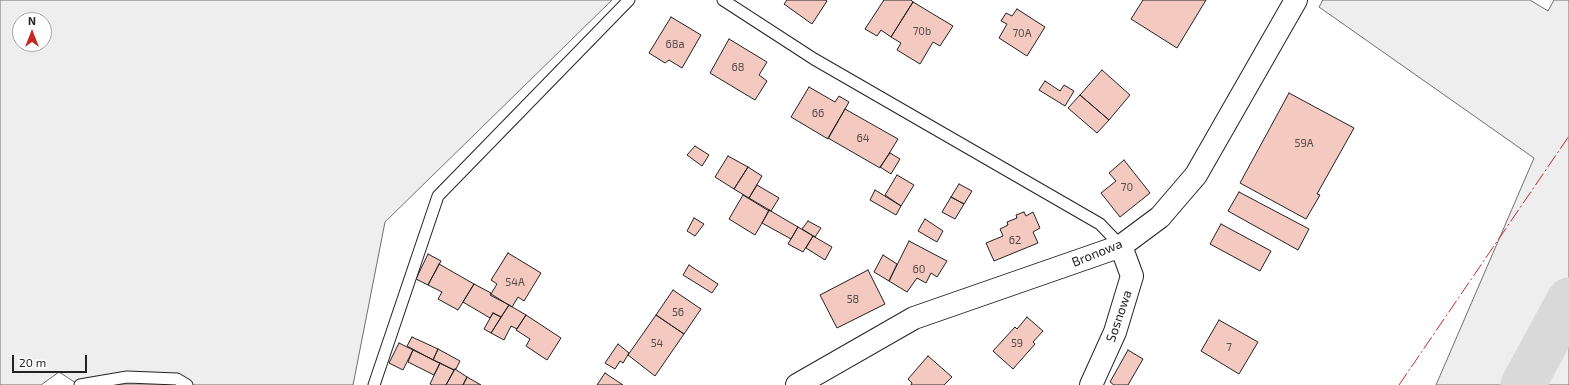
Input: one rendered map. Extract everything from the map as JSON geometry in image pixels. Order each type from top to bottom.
[{"type":"street","name":"Bronowa","points":[[797,385],[914,318],[1121,246],[1160,217],[1196,175],[1296,0]]},
{"type":"street","name":"Sosnowa","points":[[1091,385],[1115,332],[1132,276],[1121,246]]},
{"type":"lane","points":[[374,385],[438,196],[629,0]]},
{"type":"lane","points":[[723,0],[814,59],[1100,224],[1121,246]]},
{"type":"lane","points":[[80,385],[127,377],[177,379],[187,385]]},
{"type":"shaded area","points":[[0,0],[612,0],[385,222],[353,385],[79,385],[59,372],[41,385],[0,385]]},
{"type":"shaded area","points":[[1323,0],[1530,0],[1548,11],[1554,0],[1569,0],[1569,385],[1436,385],[1534,158],[1319,7]]},
{"type":"building","points":[[787,0],[827,1],[812,24],[784,4]]},
{"type":"building","points":[[884,0],[911,0],[913,2],[891,37],[881,30],[877,36],[865,29]]},
{"type":"building","points":[[1143,0],[1206,0],[1177,48],[1131,19]]},
{"type":"building","points":[[913,2],[953,26],[940,46],[933,42],[920,64],[897,50],[901,43],[891,37]]},
{"type":"building","points":[[1017,9],[1045,27],[1027,56],[999,38],[1007,24],[1001,21],[1006,13],[1012,16]]},
{"type":"building","points":[[671,17],[701,35],[682,68],[669,60],[665,63],[649,53]]},
{"type":"building","points":[[729,39],[767,62],[759,75],[767,81],[755,100],[710,73]]},
{"type":"building","points":[[1102,70],[1130,95],[1109,120],[1080,95]]},
{"type":"building","points":[[1045,81],[1060,91],[1064,85],[1074,91],[1065,106],[1039,90]]},
{"type":"building","points":[[809,87],[835,102],[839,96],[849,102],[828,139],[791,117]]},
{"type":"building","points":[[1289,93],[1354,128],[1317,194],[1320,195],[1306,219],[1240,183]]},
{"type":"building","points":[[1080,95],[1109,120],[1097,133],[1068,108]]},
{"type":"building","points":[[845,109],[898,139],[880,168],[828,138]]},
{"type":"building","points":[[695,146],[709,155],[702,166],[687,155]]},
{"type":"building","points":[[890,153],[900,159],[891,174],[880,167]]},
{"type":"building","points":[[728,156],[748,167],[734,189],[715,177]]},
{"type":"building","points":[[1124,160],[1150,193],[1120,217],[1101,193],[1116,181],[1109,173]]},
{"type":"building","points":[[748,167],[762,176],[749,198],[734,189]]},
{"type":"building","points":[[897,175],[914,185],[901,206],[885,195]]},
{"type":"building","points":[[959,184],[972,191],[964,204],[951,197]]},
{"type":"building","points":[[757,185],[779,198],[771,211],[749,198]]},
{"type":"building","points":[[875,190],[901,206],[896,215],[870,200]]},
{"type":"building","points":[[1239,192],[1309,229],[1298,250],[1228,211]]},
{"type":"building","points":[[743,195],[769,211],[755,235],[729,219]]},
{"type":"building","points":[[951,197],[964,204],[955,219],[942,212]]},
{"type":"building","points":[[769,210],[798,227],[791,239],[762,223]]},
{"type":"building","points":[[1024,212],[1026,216],[1033,212],[1040,228],[1033,232],[1038,243],[994,261],[986,243],[1003,236],[1000,229],[1008,225],[1007,222],[1017,218],[1016,215]]},
{"type":"building","points":[[694,218],[704,224],[695,236],[687,231]]},
{"type":"building","points":[[925,219],[943,231],[937,242],[918,231]]},
{"type":"building","points":[[808,221],[821,228],[815,237],[802,229]]},
{"type":"building","points":[[1221,224],[1271,251],[1260,271],[1210,244]]},
{"type":"building","points":[[798,227],[813,236],[803,252],[788,244]]},
{"type":"building","points":[[813,236],[832,247],[825,260],[806,248]]},
{"type":"building","points":[[909,241],[947,261],[937,277],[931,273],[926,283],[917,278],[907,292],[889,281]]},
{"type":"building","points":[[508,253],[541,273],[524,301],[518,297],[512,307],[491,294],[497,284],[491,280]]},
{"type":"building","points":[[428,254],[441,261],[428,285],[416,279]]},
{"type":"building","points":[[883,255],[897,264],[889,281],[874,272]]},
{"type":"building","points":[[439,264],[474,284],[458,310],[438,299],[442,292],[428,285]]},
{"type":"building","points":[[689,265],[718,284],[712,293],[683,275]]},
{"type":"building","points":[[868,270],[885,304],[837,328],[820,295]]},
{"type":"building","points":[[474,284],[491,293],[490,295],[509,305],[501,317],[493,313],[490,318],[463,302]]},
{"type":"building","points":[[673,290],[701,309],[684,334],[656,315]]},
{"type":"building","points":[[509,305],[526,315],[517,329],[511,326],[504,340],[491,333]]},
{"type":"building","points":[[493,313],[501,317],[491,333],[484,329]]},
{"type":"building","points":[[526,315],[561,338],[547,360],[526,346],[530,339],[516,330]]},
{"type":"building","points":[[656,315],[684,334],[655,376],[628,355]]},
{"type":"building","points":[[1027,317],[1043,331],[1033,342],[1035,344],[1013,369],[993,351],[1015,327],[1017,329]]},
{"type":"building","points":[[1219,320],[1258,342],[1239,374],[1201,351]]},
{"type":"building","points":[[412,337],[438,349],[433,360],[407,346]]},
{"type":"building","points":[[399,343],[413,350],[403,370],[389,363]]},
{"type":"building","points":[[618,344],[629,353],[623,363],[620,361],[615,369],[605,363]]},
{"type":"building","points":[[438,349],[460,361],[456,369],[454,370],[433,360]]},
{"type":"building","points":[[413,350],[440,363],[434,375],[408,362]]},
{"type":"building","points":[[1128,350],[1143,359],[1128,385],[1114,385],[1110,382]]},
{"type":"building","points":[[928,356],[952,377],[944,385],[911,385],[912,383],[908,379]]},
{"type":"building","points":[[440,363],[454,370],[446,385],[432,385],[430,384]]},
{"type":"building","points":[[455,369],[467,377],[463,385],[446,385]]},
{"type":"building","points":[[605,373],[623,385],[597,385]]},
{"type":"building","points":[[467,377],[481,385],[463,385]]},
{"type":"waterway","points":[[1523,385],[1569,300]]},
{"type":"power","points":[[1399,385],[1569,136]]}]
